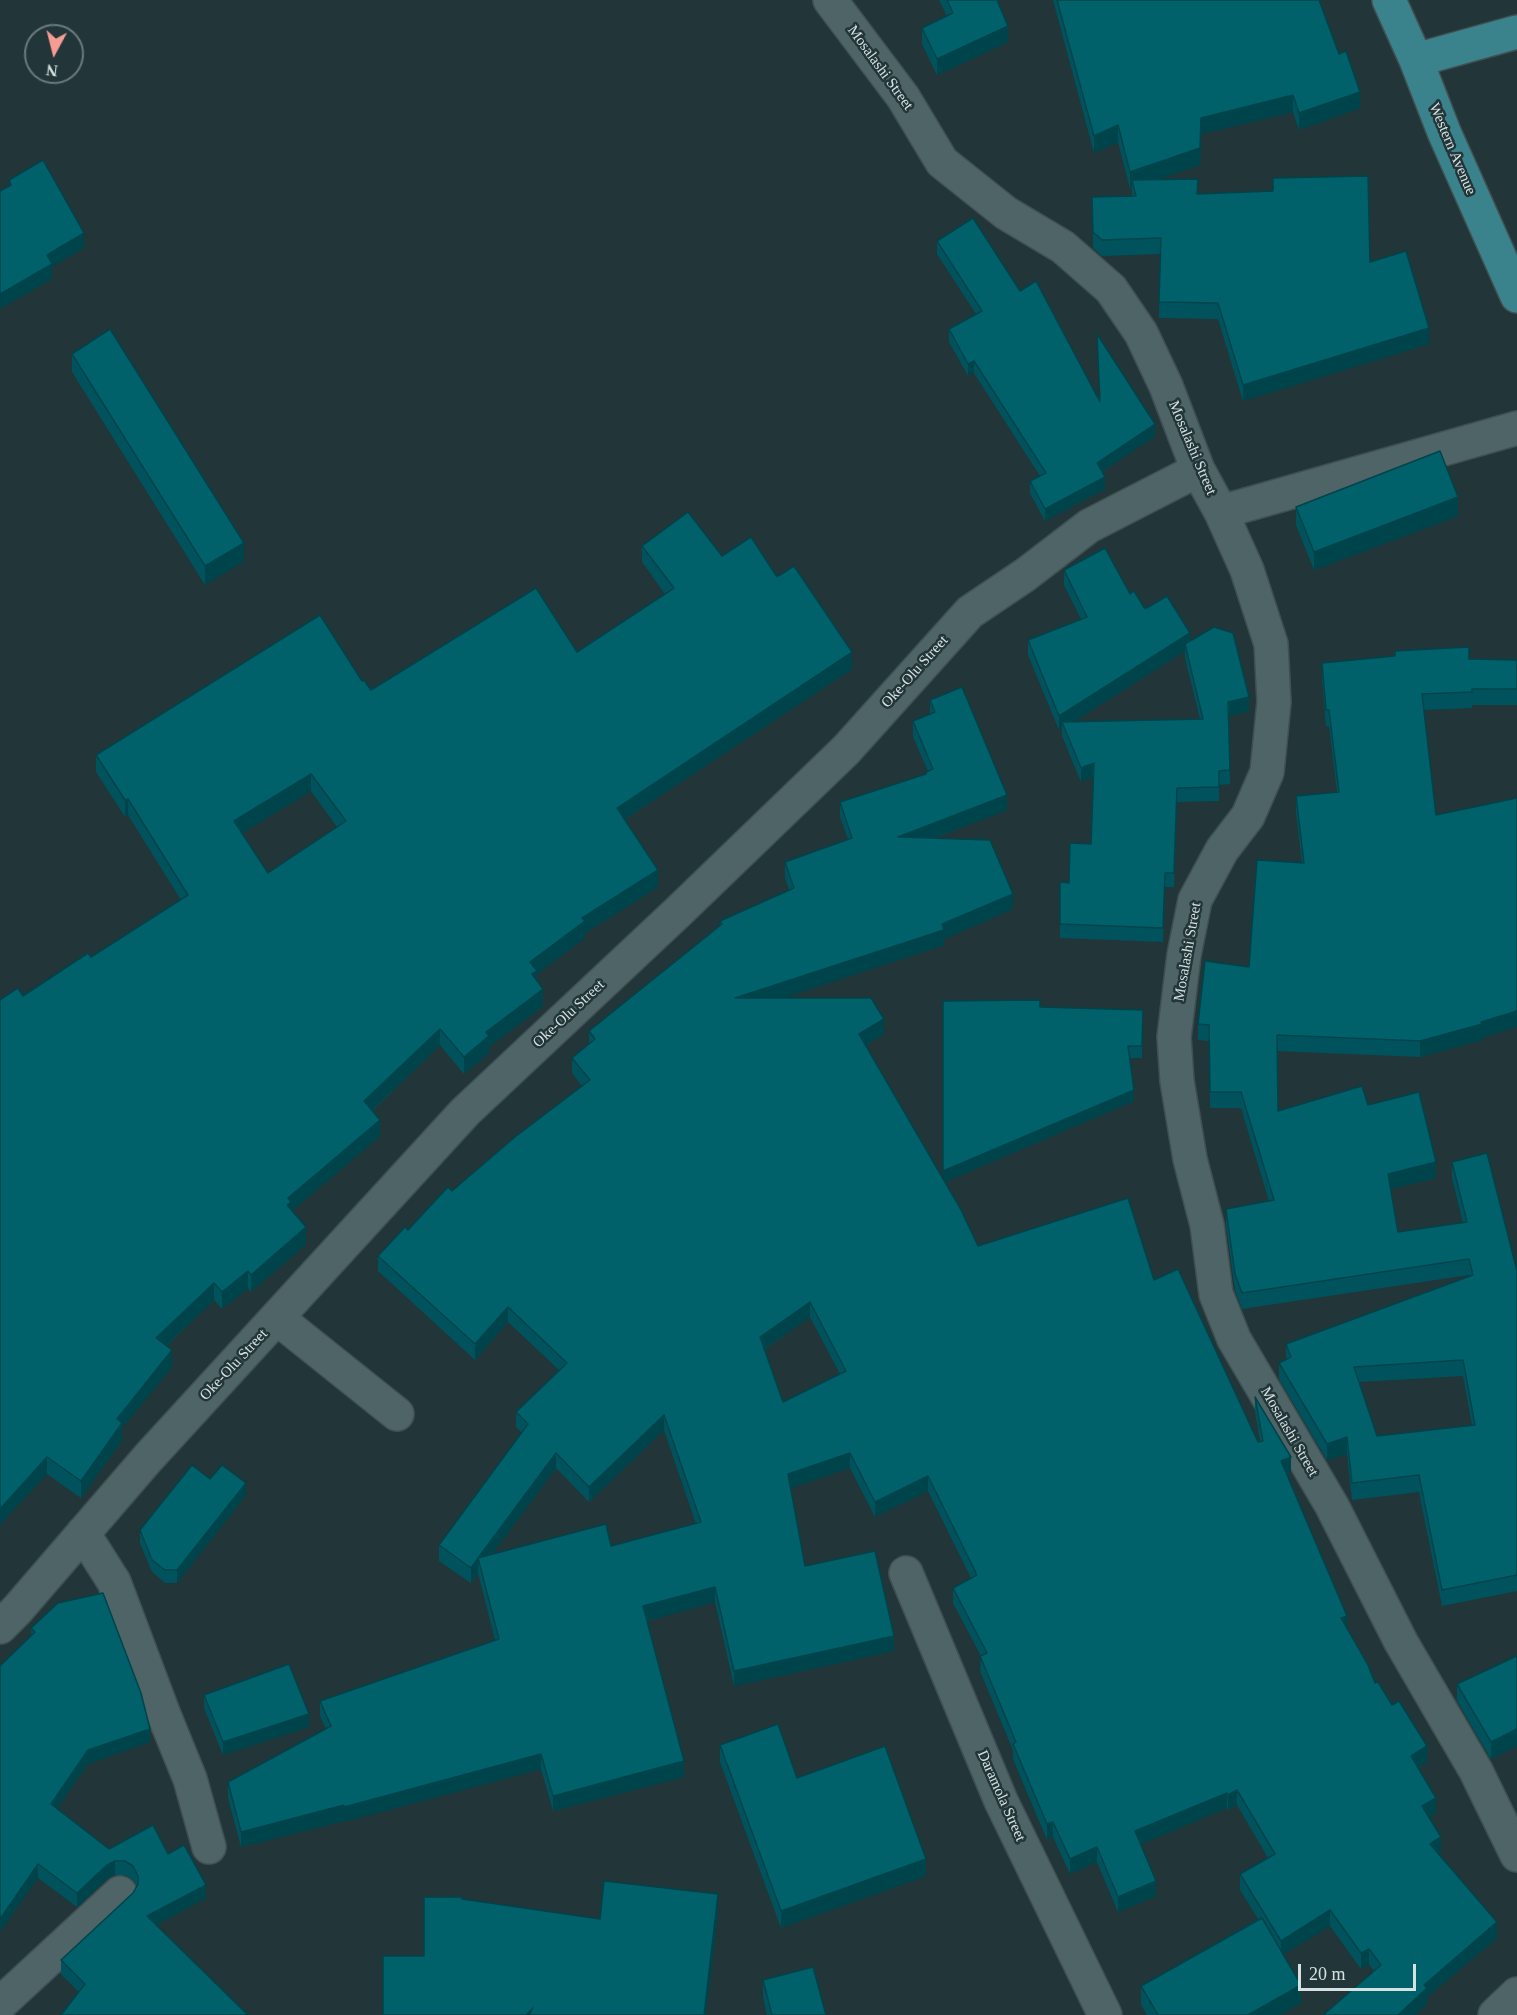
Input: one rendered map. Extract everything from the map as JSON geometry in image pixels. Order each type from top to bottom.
[{"type":"main road","name":"Western Avenue","points":[[1389,0],[1416,60],[1444,132],[1517,296]]},
{"type":"main road","points":[[1416,60],[1517,32]]},
{"type":"street","name":"Mosalashi Street","points":[[830,0],[903,97],[942,162],[1006,213],[1063,247],[1111,289],[1142,333],[1166,386],[1198,470],[1221,512],[1247,570],[1271,644],[1274,702],[1267,772],[1248,816],[1222,850],[1195,900],[1184,955],[1174,1037],[1177,1081],[1188,1148],[1207,1226],[1216,1294],[1234,1339],[1332,1506],[1401,1642],[1476,1771],[1517,1855]]},
{"type":"street","points":[[1221,512],[1517,428]]},
{"type":"street","name":"Oke-Olu Street","points":[[0,1627],[148,1458],[465,1112],[846,750],[969,612],[1026,575],[1089,526],[1198,470]]},
{"type":"street","points":[[277,1318],[397,1414]]},
{"type":"street","points":[[83,1533],[114,1582],[190,1779],[209,1847]]},
{"type":"street","name":"Daramola Street","points":[[906,1573],[1001,1801],[1105,2015]]},
{"type":"street","points":[[0,2004],[120,1893]]},
{"type":"street","points":[[1495,2015],[1517,1994]]},
{"type":"building","points":[[947,0],[997,0],[1008,26],[937,59],[922,28],[953,13]]},
{"type":"building","points":[[1057,0],[1319,0],[1339,54],[1346,51],[1360,92],[1299,113],[1293,95],[1201,118],[1200,148],[1130,172],[1118,125],[1094,136]]},
{"type":"building","points":[[43,160],[84,233],[47,255],[52,264],[0,294],[0,191],[11,185],[9,180]]},
{"type":"building","points":[[1368,176],[1370,262],[1406,251],[1429,328],[1243,385],[1218,303],[1159,302],[1161,238],[1102,240],[1093,232],[1092,197],[1136,196],[1132,180],[1198,179],[1197,194],[1273,191],[1273,178]]},
{"type":"building","points":[[973,218],[1020,291],[1036,281],[1100,402],[1097,334],[1155,424],[1097,463],[1105,477],[1045,509],[1030,481],[1046,473],[974,361],[968,364],[949,329],[982,311],[937,241]]},
{"type":"building","points":[[110,329],[244,543],[205,566],[72,354]]},
{"type":"building","points":[[1440,451],[1458,497],[1314,552],[1296,507]]},
{"type":"building","points":[[688,512],[722,556],[751,537],[777,577],[794,566],[852,652],[617,808],[658,870],[582,918],[585,921],[530,962],[537,971],[532,974],[543,989],[486,1032],[489,1036],[464,1057],[440,1029],[364,1101],[380,1120],[288,1198],[291,1202],[287,1205],[306,1227],[251,1275],[248,1271],[222,1292],[214,1283],[156,1338],[172,1350],[117,1419],[122,1423],[81,1481],[47,1457],[0,1509],[0,1000],[18,988],[23,996],[88,953],[91,957],[188,895],[128,799],[125,800],[96,755],[320,615],[362,681],[364,680],[371,690],[536,588],[577,652],[674,588],[642,546]],"holes":[[[311,774],[346,821],[268,873],[234,821]]]},
{"type":"building","points":[[1105,548],[1130,594],[1134,591],[1145,609],[1167,596],[1190,633],[1059,716],[1028,640],[1087,617],[1064,570]]},
{"type":"building","points":[[1214,627],[1233,633],[1249,697],[1228,702],[1230,770],[1219,771],[1219,787],[1177,788],[1174,873],[1165,873],[1163,928],[1060,924],[1060,882],[1069,883],[1070,843],[1091,844],[1094,763],[1081,768],[1062,722],[1203,719],[1185,644]]},
{"type":"building","points":[[1469,647],[1469,659],[1517,660],[1517,689],[1472,689],[1472,692],[1422,694],[1436,815],[1517,798],[1517,1011],[1481,1022],[1482,1024],[1420,1041],[1277,1035],[1278,1111],[1362,1086],[1368,1105],[1419,1092],[1436,1162],[1388,1174],[1398,1232],[1467,1222],[1452,1162],[1487,1153],[1517,1271],[1517,1575],[1442,1590],[1419,1475],[1352,1483],[1347,1437],[1327,1444],[1279,1363],[1291,1357],[1286,1344],[1473,1275],[1469,1259],[1242,1293],[1235,1274],[1226,1209],[1274,1200],[1241,1092],[1210,1092],[1209,1025],[1198,1024],[1205,961],[1249,967],[1257,860],[1304,863],[1296,796],[1339,792],[1329,710],[1326,710],[1322,663],[1395,656],[1395,651]],"holes":[[[1463,1360],[1475,1425],[1377,1436],[1354,1367]]]},
{"type":"building","points":[[962,687],[1007,795],[898,837],[990,840],[1013,894],[942,924],[944,930],[735,998],[871,998],[884,1019],[859,1034],[960,1208],[978,1246],[1128,1198],[1154,1280],[1178,1269],[1258,1442],[1263,1441],[1255,1397],[1291,1457],[1281,1461],[1347,1616],[1341,1618],[1368,1665],[1375,1683],[1378,1682],[1392,1705],[1399,1701],[1427,1746],[1411,1756],[1436,1798],[1422,1806],[1441,1837],[1430,1844],[1497,1922],[1424,1985],[1427,1988],[1398,2015],[1323,2015],[1381,1965],[1369,1949],[1361,1953],[1330,1910],[1281,1941],[1240,1874],[1275,1854],[1237,1790],[1135,1831],[1156,1881],[1118,1897],[1097,1847],[1070,1859],[1053,1822],[1047,1824],[1013,1744],[1016,1742],[980,1656],[987,1653],[953,1588],[977,1575],[928,1476],[875,1502],[850,1453],[788,1474],[805,1566],[875,1551],[894,1636],[734,1671],[715,1587],[643,1606],[684,1761],[553,1796],[541,1754],[241,1832],[228,1782],[331,1726],[320,1701],[499,1639],[478,1558],[471,1568],[439,1545],[528,1424],[516,1412],[567,1363],[508,1307],[475,1344],[378,1256],[405,1227],[408,1230],[448,1187],[452,1191],[515,1137],[590,1080],[572,1058],[595,1039],[589,1031],[722,924],[720,921],[794,888],[785,862],[852,838],[840,802],[926,774],[933,769],[913,721],[935,712],[930,700]],"holes":[[[810,1302],[846,1371],[783,1402],[760,1337]],[[664,1415],[701,1522],[611,1546],[606,1524],[478,1558],[556,1453],[589,1487]]]},
{"type":"building","points":[[1040,1000],[1040,1007],[1143,1010],[1142,1046],[1128,1046],[1134,1090],[943,1171],[943,1001]]},
{"type":"building","points":[[192,1465],[210,1479],[222,1465],[246,1483],[177,1570],[165,1570],[152,1560],[140,1530]]},
{"type":"building","points":[[103,1593],[141,1693],[150,1729],[88,1750],[51,1804],[109,1849],[153,1825],[168,1854],[184,1845],[206,1885],[147,1916],[248,2015],[61,2015],[85,1984],[61,1960],[133,1893],[138,1884],[138,1876],[133,1866],[125,1861],[115,1861],[107,1865],[77,1893],[38,1864],[0,1919],[0,1666],[35,1632],[31,1628],[58,1603]]},
{"type":"building","points":[[1517,1656],[1517,1729],[1491,1742],[1457,1684]]},
{"type":"building","points":[[289,1664],[309,1714],[223,1742],[204,1695]]},
{"type":"building","points":[[778,1724],[797,1778],[885,1746],[926,1859],[781,1911],[720,1745]]},
{"type":"building","points":[[604,1881],[718,1894],[704,2015],[529,2015],[533,2008],[526,2015],[383,2015],[383,1956],[424,1956],[424,1897],[462,1897],[462,1899],[600,1919]]},
{"type":"building","points":[[1262,1918],[1301,1985],[1248,2015],[1158,2015],[1141,1986]]},
{"type":"building","points":[[813,1967],[826,2015],[772,2015],[763,1980]]}]
